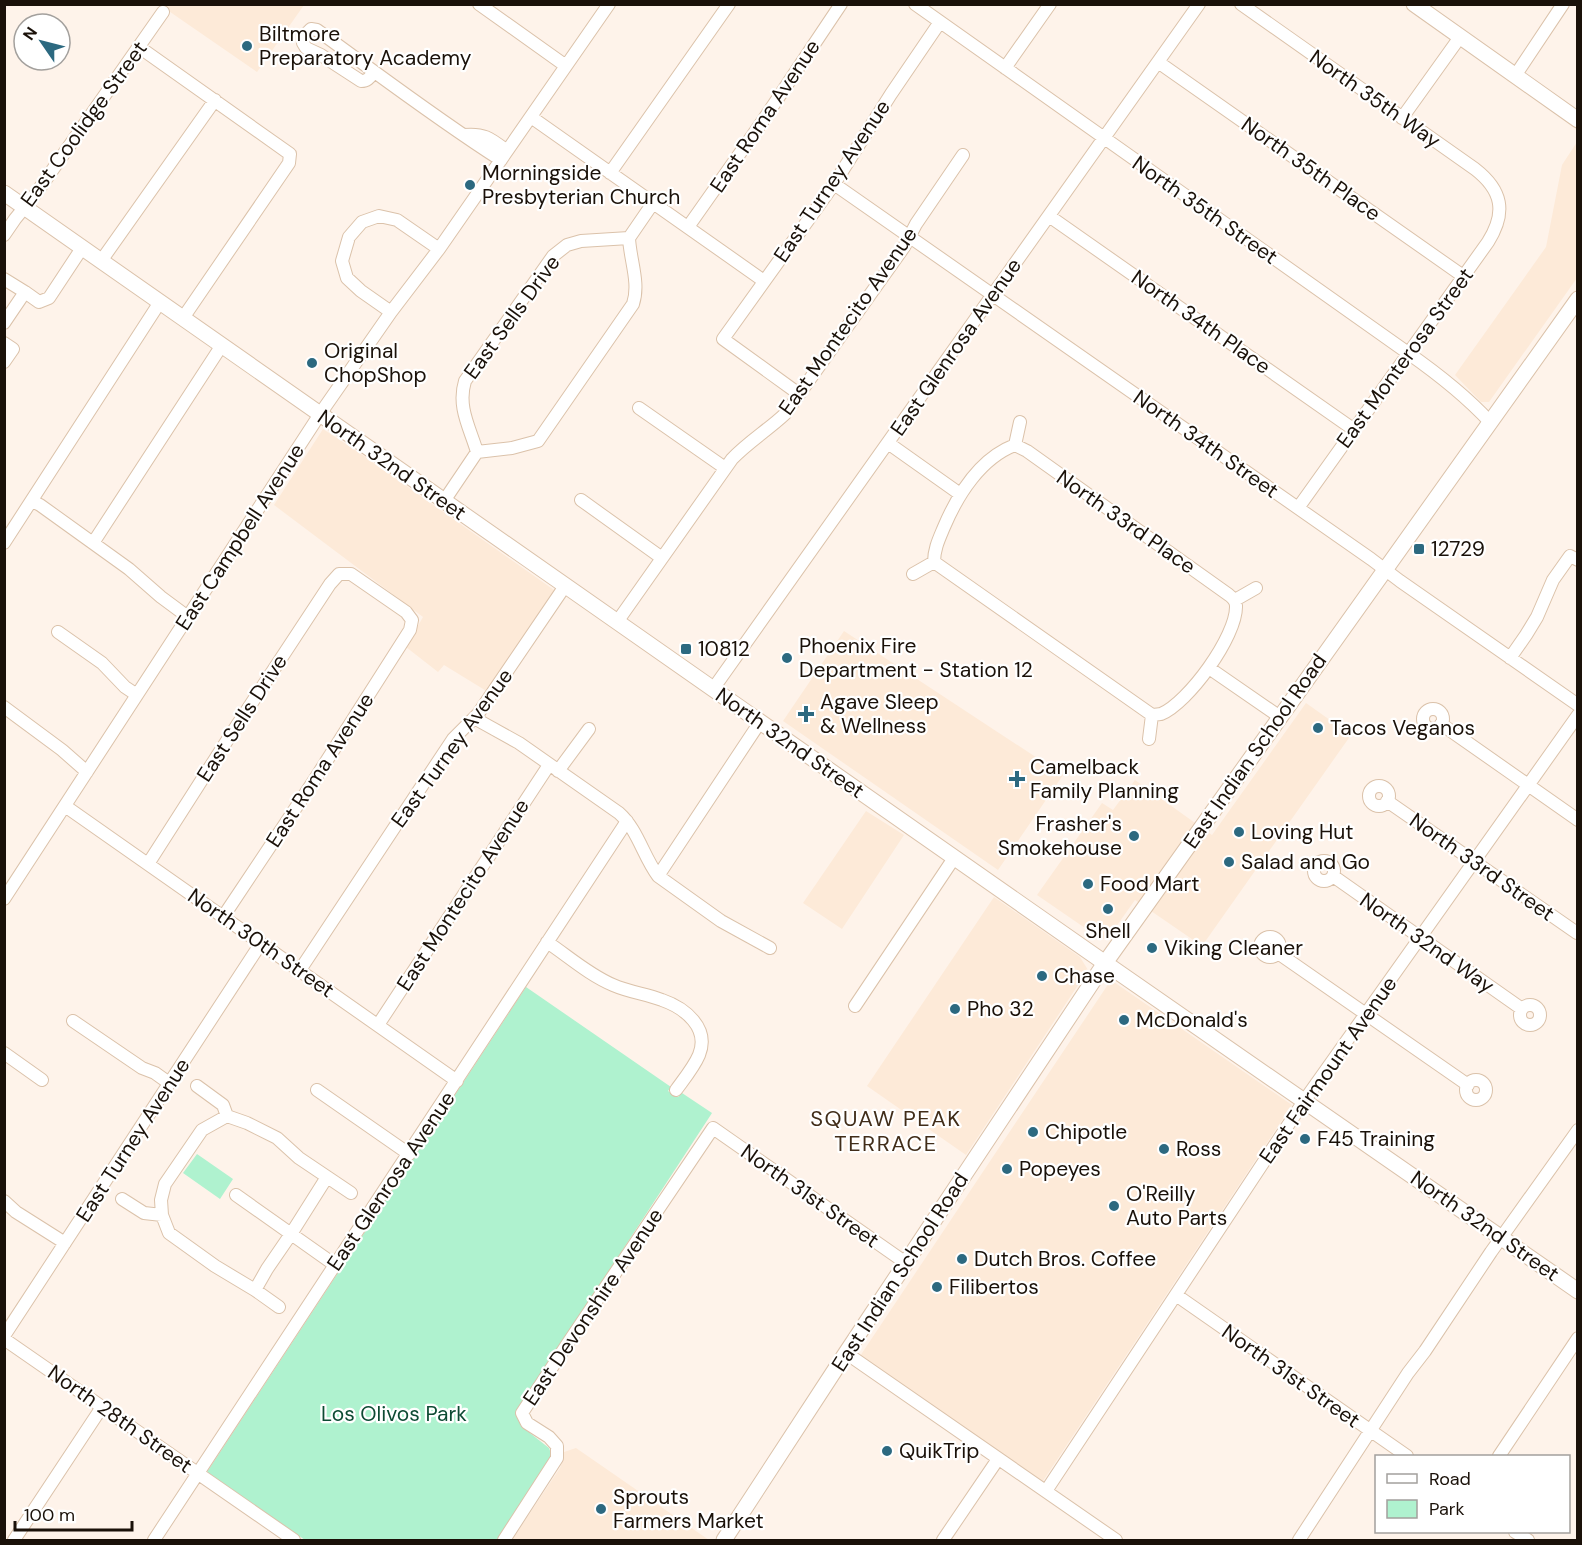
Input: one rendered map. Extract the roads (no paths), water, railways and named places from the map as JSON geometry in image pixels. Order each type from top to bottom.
[{"type":"main road","points":[[1414,4],[1578,120]]},
{"type":"main road","name":"North 32nd Street","points":[[4,193],[954,858],[1578,1291]]},
{"type":"main road","name":"East Indian School Road","points":[[724,1540],[1105,963],[1578,299]]},
{"type":"street","points":[[479,4],[566,66]]},
{"type":"street","name":"East Campbell Avenue","points":[[4,898],[320,414],[391,312],[439,249],[609,4]]},
{"type":"street","points":[[610,173],[729,4]]},
{"type":"street","name":"East Roma Avenue","points":[[688,227],[841,4]]},
{"type":"street","name":"North 35th Street","points":[[915,4],[1448,382],[1470,400],[1490,422]]},
{"type":"street","points":[[1005,68],[1050,4]]},
{"type":"street","name":"East Glenrosa Avenue","points":[[713,689],[1198,4]]},
{"type":"street","name":"North 35th Way","points":[[1241,4],[1486,178],[1499,202]]},
{"type":"street","points":[[1515,76],[1563,4]]},
{"type":"street","name":"East Coolidge Street","points":[[4,235],[37,192],[163,12]]},
{"type":"street","name":"East Turney Avenue","points":[[799,394],[723,339],[834,184],[940,22]]},
{"type":"street","points":[[374,72],[370,78],[361,81],[306,48],[303,43],[304,36],[311,30],[317,30],[464,135],[479,140],[504,155]]},
{"type":"street","points":[[1402,118],[1460,37]]},
{"type":"street","points":[[139,47],[290,154],[289,164],[183,318]]},
{"type":"street","name":"North 35th Place","points":[[1158,62],[1463,276]]},
{"type":"street","points":[[101,261],[215,100]]},
{"type":"street","points":[[531,117],[764,281]]},
{"type":"street","name":"East Montecito Avenue","points":[[617,622],[724,468],[739,451],[768,430],[785,414],[910,237],[916,224],[963,155]]},
{"type":"street","name":"North 34th Street","points":[[834,184],[1578,705]]},
{"type":"street","points":[[444,501],[477,452],[529,445],[537,441],[565,404],[633,304],[636,287],[629,238],[653,202]]},
{"type":"street","name":"East Monterosa Street","points":[[1298,508],[1496,230],[1500,213],[1499,202]]},
{"type":"street","points":[[391,312],[347,278],[342,261],[349,237],[362,222],[379,216],[398,219],[439,249]]},
{"type":"street","name":"North 34th Place","points":[[1049,216],[1353,429]]},
{"type":"street","name":"East Sells Drive","points":[[477,452],[462,408],[461,393],[465,381],[524,295],[553,256],[567,245],[581,241],[629,238]]},
{"type":"street","points":[[4,279],[39,302],[49,298],[82,248]]},
{"type":"street","points":[[4,323],[25,292]]},
{"type":"street","points":[[4,543],[160,302]]},
{"type":"street","points":[[4,343],[13,348],[4,362]]},
{"type":"street","points":[[93,543],[222,345]]},
{"type":"street","points":[[639,408],[724,468]]},
{"type":"street","points":[[934,562],[934,549],[960,494],[984,465],[1004,449],[1015,445],[1020,422]]},
{"type":"street","points":[[888,443],[960,494]]},
{"type":"street","name":"North 33rd Place","points":[[1015,445],[1027,451],[1235,600]]},
{"type":"street","points":[[581,500],[662,558]]},
{"type":"street","points":[[32,501],[129,569],[160,597],[188,617]]},
{"type":"street","points":[[1510,658],[1537,617],[1552,580],[1574,558]]},
{"type":"street","points":[[913,574],[934,562]]},
{"type":"street","points":[[934,562],[1152,715],[1160,714],[1172,706],[1209,668],[1234,618],[1235,600],[1256,588]]},
{"type":"street","name":"East Roma Avenue","points":[[223,917],[410,630],[412,620],[406,612],[351,574],[339,574]]},
{"type":"street","name":"East Sells Drive","points":[[148,864],[330,584],[339,574]]},
{"type":"street","name":"East Turney Avenue","points":[[300,970],[453,739],[478,714],[565,586]]},
{"type":"street","points":[[58,632],[102,663],[125,687],[137,695]]},
{"type":"street","points":[[1209,668],[1280,717]]},
{"type":"street","points":[[4,707],[63,750],[87,771]]},
{"type":"street","points":[[1149,739],[1152,715]]},
{"type":"street","name":"East Fairmount Avenue","points":[[1046,1491],[1304,1101],[1578,715]]},
{"type":"street","points":[[474,718],[519,743],[612,809],[627,821],[658,876],[721,921],[770,948]]},
{"type":"street","points":[[658,876],[760,722]]},
{"type":"street","points":[[1441,724],[1578,820]]},
{"type":"street","name":"East Montecito Avenue","points":[[378,1025],[554,768],[589,729]]},
{"type":"street","name":"North 33rd Street","points":[[1387,801],[1577,937]]},
{"type":"street","name":"North 30th Street","points":[[65,806],[457,1081]]},
{"type":"street","name":"East Glenrosa Avenue","points":[[154,1540],[627,821]]},
{"type":"street","points":[[855,1006],[954,858]]},
{"type":"street","name":"North 32nd Way","points":[[1333,876],[1522,1009]]},
{"type":"street","points":[[547,942],[609,983],[662,1000],[693,1019],[701,1035],[700,1053],[676,1090]]},
{"type":"street","name":"East Turney Avenue","points":[[4,1337],[261,943]]},
{"type":"street","points":[[1278,953],[1468,1085]]},
{"type":"street","points":[[73,1021],[142,1068],[170,1083]]},
{"type":"street","points":[[4,1053],[42,1080]]},
{"type":"street","points":[[197,1086],[223,1105],[227,1116]]},
{"type":"street","points":[[317,1090],[408,1154]]},
{"type":"street","points":[[279,1307],[214,1266],[169,1233],[162,1215],[161,1200],[165,1184],[202,1130],[227,1116],[277,1138],[299,1158],[351,1193]]},
{"type":"street","name":"North 31st Street","points":[[713,1128],[906,1263]]},
{"type":"street","name":"East Devonshire Avenue","points":[[504,1540],[557,1458],[557,1446],[549,1437],[527,1423],[522,1413],[713,1128]]},
{"type":"street","points":[[1299,1540],[1408,1373],[1578,1130]]},
{"type":"street","points":[[255,1290],[327,1177]]},
{"type":"street","points":[[236,1195],[335,1265]]},
{"type":"street","points":[[122,1199],[144,1213],[162,1215]]},
{"type":"street","points":[[4,1201],[16,1212],[65,1243]]},
{"type":"street","name":"North 31st Street","points":[[1176,1295],[1406,1455]]},
{"type":"street","name":"North 28th Street","points":[[4,1337],[294,1540]]},
{"type":"street","points":[[1501,1455],[1578,1338]]},
{"type":"street","points":[[846,1353],[1116,1540]]},
{"type":"street","points":[[14,1540],[102,1407]]},
{"type":"street","points":[[943,1540],[998,1459]]},
{"type":"place","name":"Biltmore Preparatory Academy","points":[[247,46]]},
{"type":"place","name":"Morningside Presbyterian Church","points":[[470,185]]},
{"type":"place","name":"Original ChopShop","points":[[312,363]]},
{"type":"place","name":"12729","points":[[1419,549]]},
{"type":"place","name":"10812","points":[[686,649]]},
{"type":"place","name":"Phoenix Fire Department - Station 12","points":[[787,658]]},
{"type":"place","name":"Agave Sleep & Wellness","points":[[806,714]]},
{"type":"place","name":"Tacos Veganos","points":[[1318,728]]},
{"type":"place","name":"Camelback Family Planning","points":[[1017,779]]},
{"type":"place","name":"Loving Hut","points":[[1239,832]]},
{"type":"place","name":"Frasher's Smokehouse","points":[[1134,836]]},
{"type":"place","name":"Salad and Go","points":[[1229,862]]},
{"type":"place","name":"Food Mart","points":[[1088,884]]},
{"type":"place","name":"Shell","points":[[1108,909]]},
{"type":"place","name":"Viking Cleaner","points":[[1152,948]]},
{"type":"place","name":"Chase","points":[[1042,976]]},
{"type":"place","name":"Pho 32","points":[[955,1009]]},
{"type":"place","name":"McDonald's","points":[[1124,1020]]},
{"type":"place","name":"Chipotle","points":[[1033,1132]]},
{"type":"place","name":"F45 Training","points":[[1305,1139]]},
{"type":"place","name":"Ross","points":[[1164,1149]]},
{"type":"place","name":"Popeyes","points":[[1007,1169]]},
{"type":"place","name":"O'Reilly Auto Parts","points":[[1114,1206]]},
{"type":"place","name":"Dutch Bros. Coffee","points":[[962,1259]]},
{"type":"place","name":"Filibertos","points":[[937,1287]]},
{"type":"place","name":"QuikTrip","points":[[887,1451]]},
{"type":"place","name":"Sprouts Farmers Market","points":[[601,1509]]},
{"type":"district","name":"SQUAW PEAK TERRACE","points":[[886,1130]]},
{"type":"park label","name":"Los Olivos Park","points":[[394,1414]]}]
